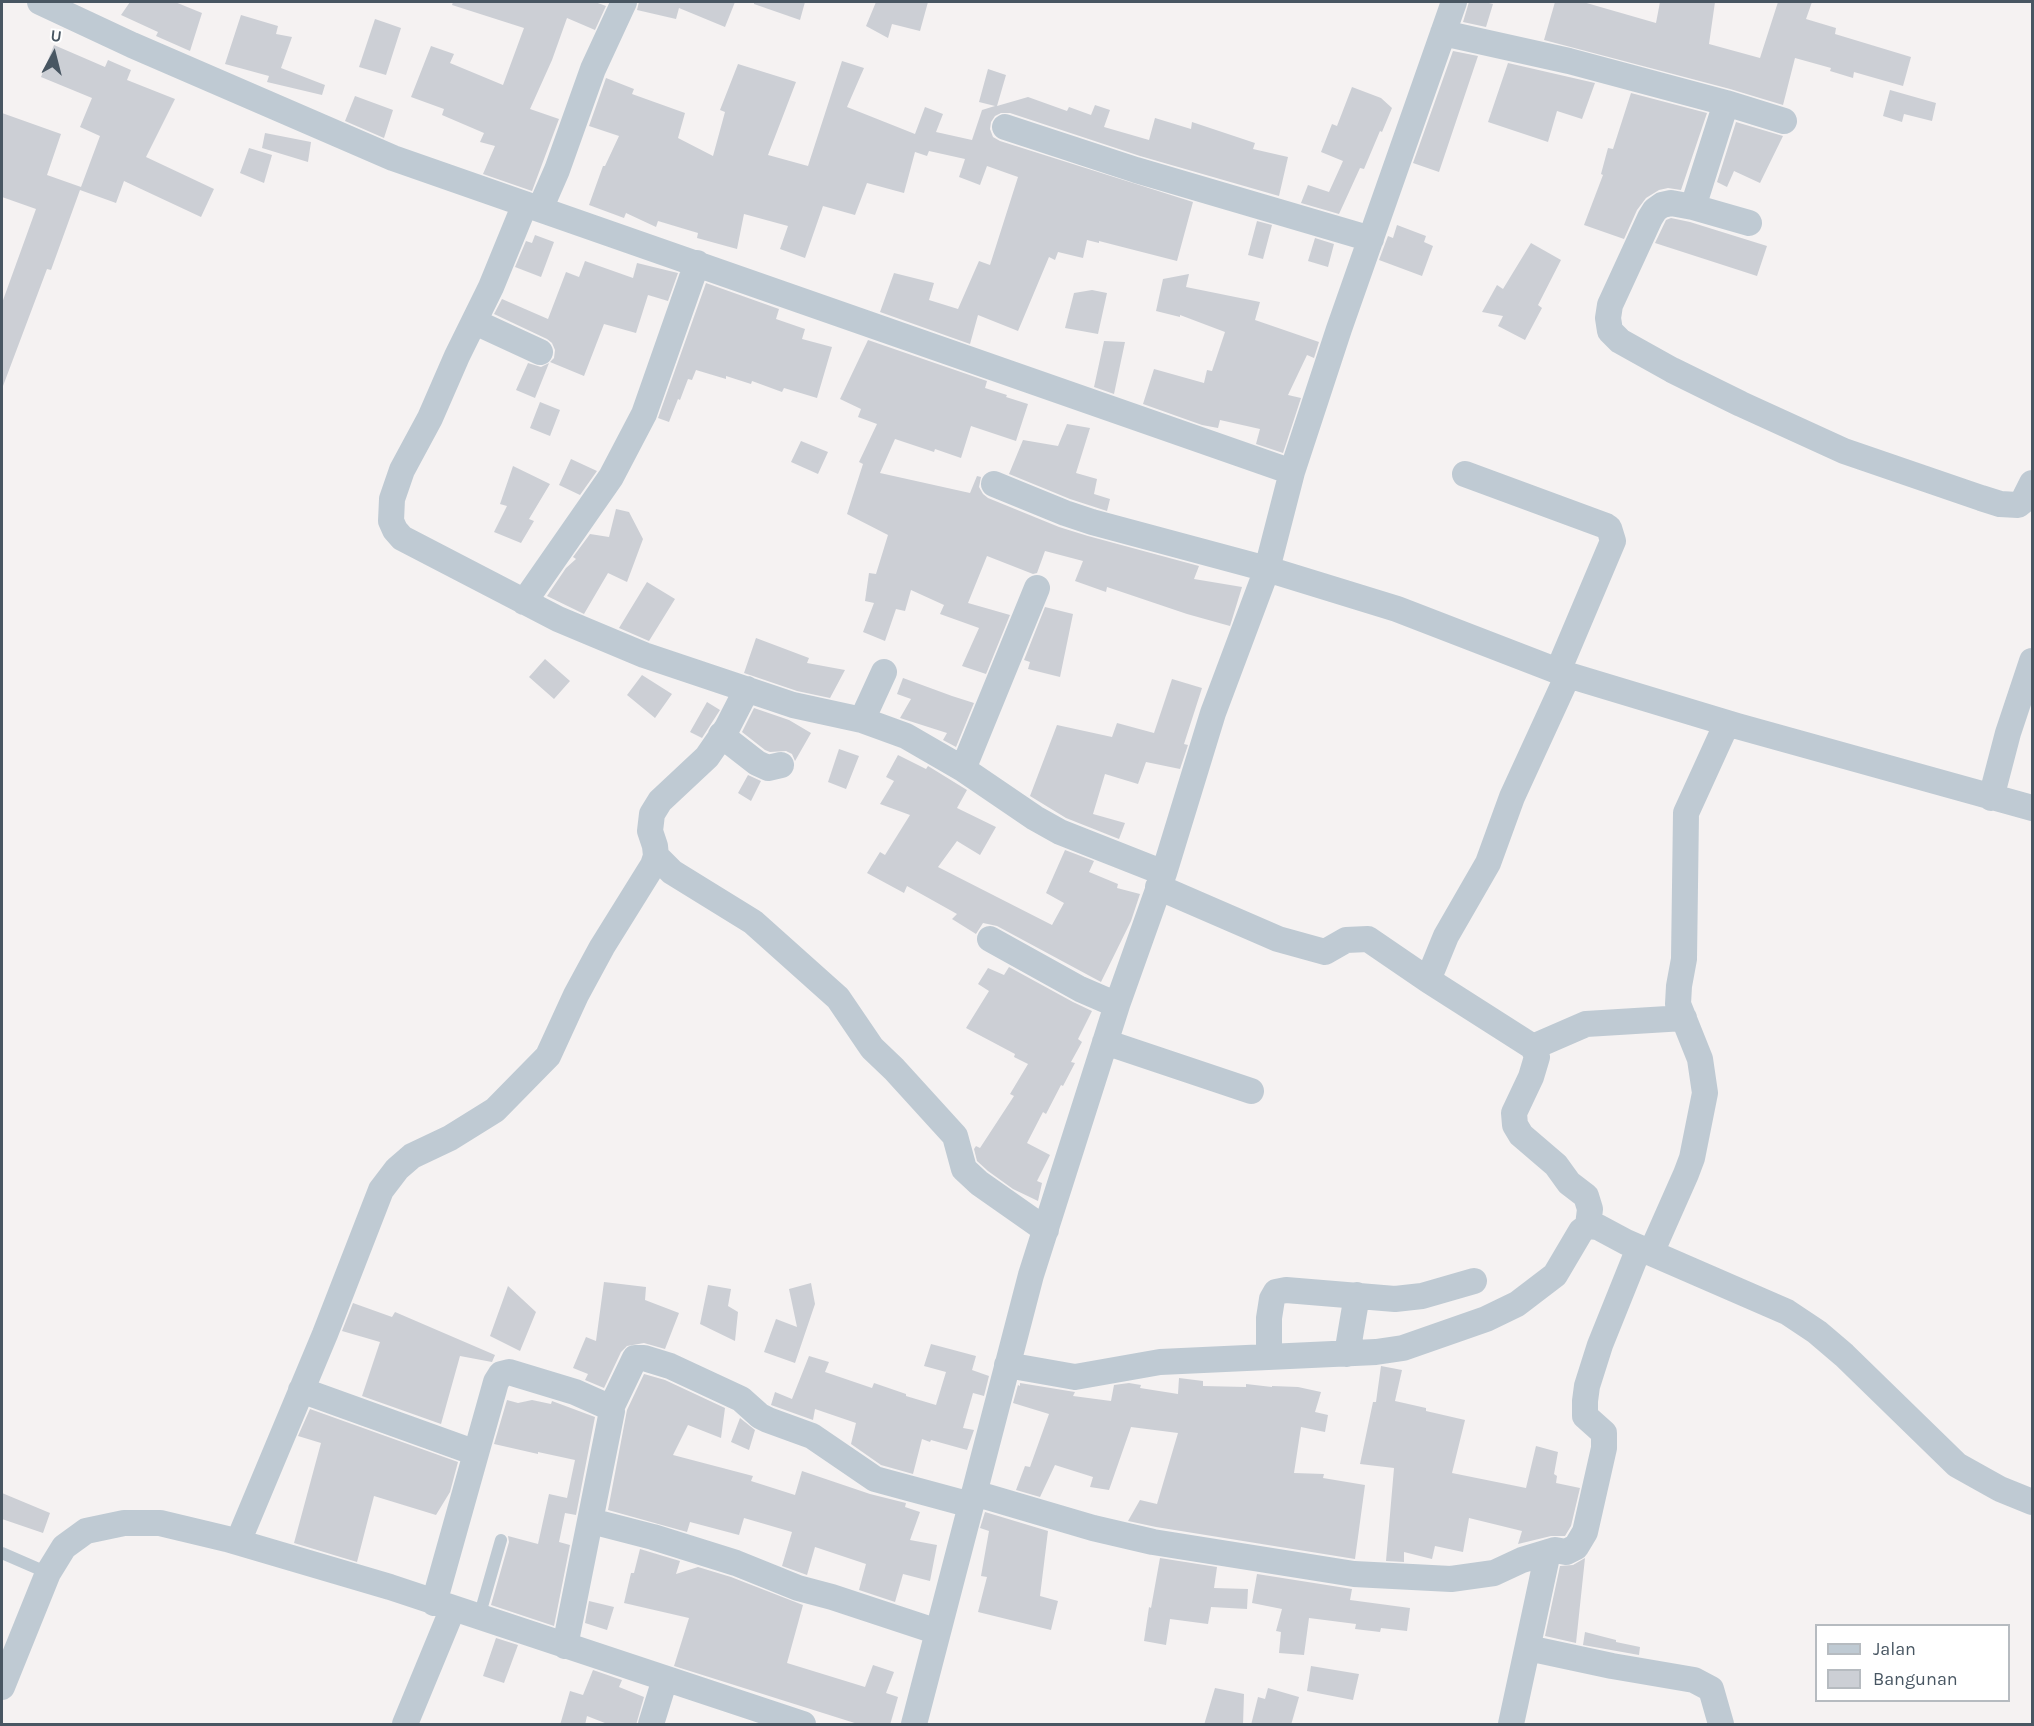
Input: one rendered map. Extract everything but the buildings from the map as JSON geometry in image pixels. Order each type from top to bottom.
[{"type":"street","points":[[40,2],[132,45],[393,158],[1292,472]]},
{"type":"street","points":[[624,2],[593,69],[557,170],[532,207],[457,356],[430,418],[402,470],[392,499],[391,521],[395,530],[402,538],[524,602],[558,619],[644,655],[794,705],[862,720],[906,736],[963,769],[1035,818],[1060,832],[1278,939],[1324,952],[1346,940],[1368,939],[1533,1047],[1537,1058],[1532,1077],[1514,1113],[1515,1125],[1521,1135],[1556,1165],[1569,1183],[1586,1196],[1590,1209],[1588,1226]]},
{"type":"street","points":[[914,1725],[1006,1365],[1046,1230],[1117,1005],[1161,880],[1213,713],[1268,569],[1292,472],[1339,329],[1454,2]]},
{"type":"street","points":[[1443,33],[1569,61],[1784,121]]},
{"type":"street","points":[[1693,207],[1726,103]]},
{"type":"street","points":[[1005,127],[1136,171],[1371,239]]},
{"type":"street","points":[[1749,223],[1671,203],[1655,210],[1611,305],[1608,318],[1610,331],[1620,341],[1712,389],[1844,451],[2000,504],[2018,505],[2023,501],[2032,483]]},
{"type":"street","points":[[524,602],[611,477],[644,414],[697,263]]},
{"type":"street","points":[[475,322],[540,352]]},
{"type":"street","points":[[1428,980],[1446,936],[1488,863],[1613,541],[1609,528],[1606,526],[1465,474]]},
{"type":"street","points":[[994,484],[1092,522],[1268,569],[1397,609],[1563,673],[1727,723],[2032,808]]},
{"type":"street","points":[[963,769],[1037,588]]},
{"type":"street","points":[[1991,798],[2008,733],[2032,662]]},
{"type":"street","points":[[862,720],[884,672]]},
{"type":"street","points":[[238,1542],[302,1390],[381,1190],[398,1168],[412,1156],[450,1138],[495,1110],[548,1056],[597,956],[653,865],[656,856],[650,831],[652,814],[660,801],[707,757],[747,689]]},
{"type":"street","points":[[565,1646],[591,1521],[611,1408],[635,1358],[644,1358],[670,1366],[741,1399],[768,1420],[812,1436],[875,1479],[972,1499],[1153,1542],[1354,1574],[1451,1579],[1494,1573],[1522,1560],[1555,1550],[1566,1552],[1576,1547],[1585,1532],[1604,1448],[1604,1433],[1585,1416],[1587,1386],[1600,1345],[1645,1250],[1689,1166],[1705,1093],[1700,1059],[1678,1004],[1684,959],[1686,813],[1727,723]]},
{"type":"street","points":[[721,735],[757,763],[768,768],[781,765]]},
{"type":"street","points":[[656,856],[672,872],[753,922],[838,998],[872,1048],[955,1136],[964,1169],[979,1183],[1046,1230]]},
{"type":"street","points":[[990,939],[1080,989],[1117,1005]]},
{"type":"street","points":[[1533,1047],[1586,1024],[1684,1018]]},
{"type":"street","points":[[1105,1042],[1251,1091]]},
{"type":"street","points":[[1006,1365],[1075,1377],[1160,1362],[1347,1354],[1403,1348],[1486,1319],[1517,1304],[1555,1275],[1581,1231],[1588,1226],[1598,1227],[1787,1312],[1817,1332],[1844,1355],[1957,1465],[2000,1489],[2032,1502]]},
{"type":"street","points":[[1269,1357],[1269,1318],[1272,1299],[1276,1292],[1286,1290],[1395,1299],[1413,1297],[1474,1281]]},
{"type":"street","points":[[1347,1354],[1357,1295]]},
{"type":"street","points":[[405,1725],[444,1606],[476,1453],[496,1382],[501,1374],[509,1372],[575,1392],[611,1408]]},
{"type":"street","points":[[302,1390],[476,1453]]},
{"type":"street","points":[[591,1521],[653,1537],[736,1563],[798,1588],[938,1632]]},
{"type":"street","points":[[2,1686],[48,1573],[64,1547],[86,1530],[124,1523],[160,1523],[238,1542],[390,1587],[803,1725]]},
{"type":"street","points":[[1511,1725],[1548,1552]]},
{"type":"street","points":[[1528,1648],[1694,1680],[1711,1689],[1721,1725]]},
{"type":"street","points":[[651,1725],[665,1679]]},
{"type":"lane","points":[[479,1617],[501,1540]]},
{"type":"lane","points":[[2,1553],[48,1573]]}]
